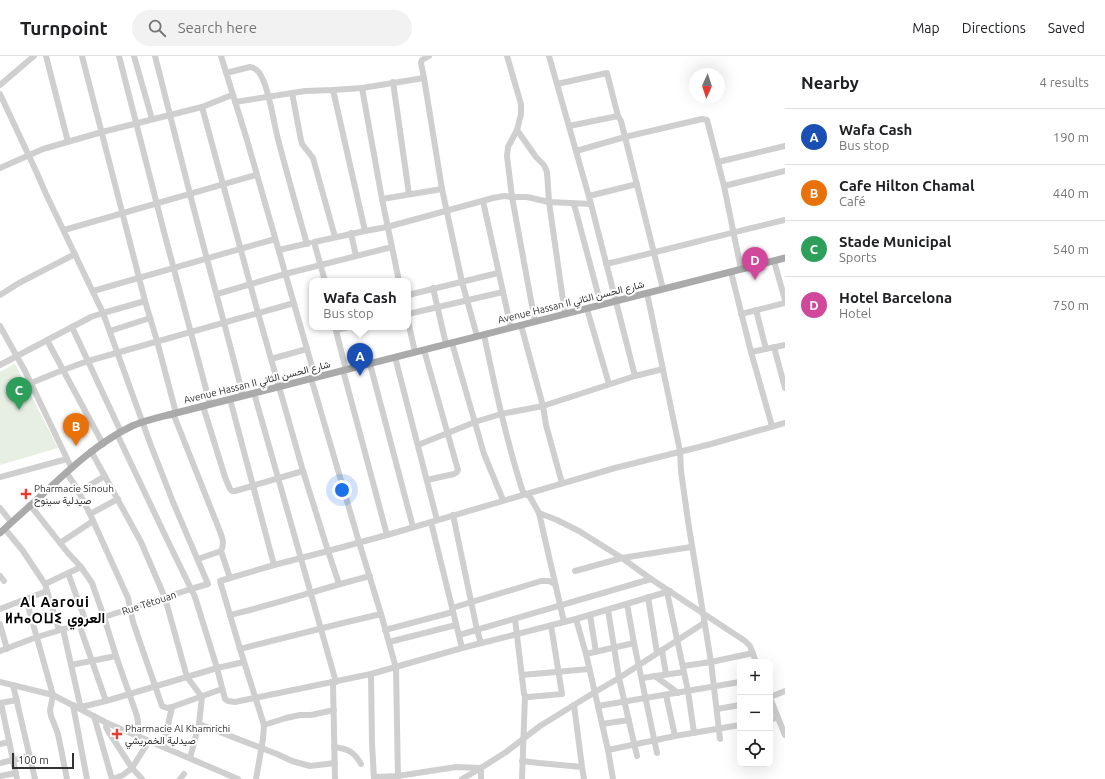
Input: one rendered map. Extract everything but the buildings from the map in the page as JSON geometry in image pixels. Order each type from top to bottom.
[{"type":"main road","name":"Avenue Hassan II شارع الحسن الثاني","points":[[2,531],[69,469],[91,451],[119,433],[142,422],[785,258]]},
{"type":"street","points":[[0,85],[34,56]]},
{"type":"street","points":[[46,56],[68,142]]},
{"type":"street","points":[[84,56],[145,301],[157,341],[175,413],[224,542],[224,546],[221,551],[198,559]]},
{"type":"street","points":[[119,56],[156,203],[191,332],[206,405],[230,489],[235,491],[303,471]]},
{"type":"street","points":[[134,56],[152,119]]},
{"type":"street","points":[[155,56],[243,396]]},
{"type":"street","points":[[221,56],[279,250],[307,349],[313,378],[396,668],[398,777]]},
{"type":"street","points":[[429,56],[422,60],[421,63],[442,189],[462,282],[467,301],[480,336],[522,490],[530,497],[539,513],[564,622]]},
{"type":"street","points":[[507,56],[521,104],[521,114],[517,130],[508,147],[512,197],[535,322]]},
{"type":"street","points":[[549,56],[589,196],[635,376]]},
{"type":"street","points":[[226,73],[250,66],[256,68],[264,82],[307,244]]},
{"type":"street","points":[[557,84],[607,73],[618,116],[621,121],[663,289]]},
{"type":"street","points":[[0,168],[43,149],[102,132],[234,98],[269,97],[319,90],[362,88],[424,78]]},
{"type":"street","points":[[393,82],[409,194]]},
{"type":"street","points":[[362,88],[382,199],[398,278]]},
{"type":"street","points":[[333,90],[365,231]]},
{"type":"street","points":[[292,93],[302,144],[313,158],[335,237]]},
{"type":"street","points":[[0,94],[103,313],[150,443],[208,584]]},
{"type":"street","points":[[202,107],[222,184],[303,471],[339,584]]},
{"type":"street","points":[[569,126],[618,116]]},
{"type":"street","points":[[576,151],[625,137],[704,118],[707,120],[724,186],[741,269]]},
{"type":"street","points":[[517,130],[547,172],[549,202],[565,314]]},
{"type":"street","points":[[718,162],[785,146]]},
{"type":"street","points":[[724,186],[785,171]]},
{"type":"street","points":[[64,230],[256,174]]},
{"type":"street","points":[[589,196],[637,184]]},
{"type":"street","points":[[382,199],[442,189]]},
{"type":"street","points":[[279,250],[388,227],[499,197],[527,197],[549,202],[591,204]]},
{"type":"street","points":[[483,201],[511,328]]},
{"type":"street","points":[[574,204],[601,305]]},
{"type":"street","points":[[606,264],[785,220]]},
{"type":"street","points":[[351,234],[356,256]]},
{"type":"street","points":[[93,291],[275,239]]},
{"type":"street","points":[[314,242],[323,278]]},
{"type":"street","points":[[217,294],[285,274],[392,247]]},
{"type":"street","points":[[0,295],[19,283],[75,254]]},
{"type":"street","points":[[741,314],[785,302],[774,261]]},
{"type":"street","points":[[731,272],[751,352],[772,426]]},
{"type":"street","points":[[411,294],[498,273]]},
{"type":"street","points":[[433,288],[484,454],[503,500]]},
{"type":"street","points":[[411,313],[502,292]]},
{"type":"street","points":[[647,293],[680,451],[681,471],[691,546],[711,662],[720,739]]},
{"type":"street","points":[[0,365],[92,317],[145,301]]},
{"type":"street","points":[[31,383],[88,361],[294,303]]},
{"type":"street","points":[[587,308],[609,384]]},
{"type":"street","points":[[756,310],[766,349]]},
{"type":"street","points":[[110,331],[150,318]]},
{"type":"street","points":[[521,325],[562,483]]},
{"type":"street","points":[[0,326],[31,383],[67,459],[69,469],[78,492],[90,514],[128,598],[133,622],[162,706],[167,708],[172,707],[222,689]]},
{"type":"street","points":[[72,327],[164,534],[195,597],[225,699],[228,702],[255,699],[396,668],[462,648],[608,610],[668,591]]},
{"type":"street","points":[[336,330],[344,370],[387,535]]},
{"type":"street","points":[[410,330],[415,352]]},
{"type":"street","points":[[47,340],[103,444]]},
{"type":"street","points":[[751,352],[785,345]]},
{"type":"street","points":[[774,347],[785,388]]},
{"type":"street","points":[[271,359],[307,349]]},
{"type":"street","points":[[424,350],[457,466],[457,472],[454,474],[427,480]]},
{"type":"street","points":[[395,357],[427,480],[434,521],[462,648]]},
{"type":"street","points":[[370,364],[413,527]]},
{"type":"street","points":[[418,445],[475,422],[501,414],[543,406],[609,384],[663,369]]},
{"type":"street","points":[[254,393],[335,682],[335,779]]},
{"type":"street","points":[[230,399],[274,565]]},
{"type":"street","name":"Rue Tétouan","points":[[3,650],[37,637],[208,584],[387,535],[562,483],[785,423]]},
{"type":"street","points":[[91,451],[141,542],[165,598],[187,677],[202,697],[199,724],[190,758]]},
{"type":"street","points":[[0,477],[67,459]]},
{"type":"street","points":[[78,492],[105,476]]},
{"type":"street","points":[[90,514],[118,499]]},
{"type":"street","points":[[30,505],[81,567],[92,583],[138,722],[138,736]]},
{"type":"street","points":[[0,508],[11,522]]},
{"type":"street","points":[[539,513],[579,531],[622,558],[668,591],[745,641],[750,646],[755,659]]},
{"type":"street","points":[[453,515],[481,643]]},
{"type":"street","points":[[60,543],[93,521]]},
{"type":"street","points":[[2,531],[23,551],[46,587],[61,630],[81,708]]},
{"type":"street","points":[[575,571],[622,558],[691,546]]},
{"type":"street","points":[[221,551],[230,578]]},
{"type":"street","points":[[0,609],[26,599],[68,573],[81,567]]},
{"type":"street","points":[[68,573],[86,622]]},
{"type":"street","points":[[230,615],[265,607],[370,576]]},
{"type":"street","points":[[459,635],[651,579]]},
{"type":"street","points":[[220,581],[255,699],[263,719],[264,725],[262,748],[256,779]]},
{"type":"street","points":[[385,630],[453,610],[541,581],[555,584]]},
{"type":"street","points":[[668,591],[688,691],[694,733]]},
{"type":"street","points":[[648,597],[666,674]]},
{"type":"street","points":[[26,599],[53,695],[50,710],[58,734],[67,779]]},
{"type":"street","points":[[627,604],[657,753]]},
{"type":"street","points":[[608,610],[614,648],[637,756]]},
{"type":"street","points":[[240,649],[381,614]]},
{"type":"street","points":[[590,615],[596,652]]},
{"type":"street","points":[[515,619],[525,696],[522,779]]},
{"type":"street","points":[[576,619],[595,692],[613,779]]},
{"type":"street","points":[[462,779],[506,752],[524,738],[574,705],[620,678],[704,623]]},
{"type":"street","points":[[79,624],[106,701]]},
{"type":"street","points":[[0,625],[3,650]]},
{"type":"street","points":[[389,642],[456,625]]},
{"type":"street","points":[[525,696],[562,694],[551,626]]},
{"type":"street","points":[[586,654],[634,643]]},
{"type":"street","points":[[642,678],[666,674],[752,653]]},
{"type":"street","points":[[71,665],[116,656]]},
{"type":"street","points":[[81,708],[217,668],[244,662]]},
{"type":"street","points":[[522,675],[589,669]]},
{"type":"street","points":[[371,674],[374,778],[398,777],[456,767],[481,768]]},
{"type":"street","points":[[655,676],[678,693]]},
{"type":"street","points":[[0,682],[53,695],[81,708],[107,723],[238,779]]},
{"type":"street","points":[[598,706],[737,683]]},
{"type":"street","points":[[13,685],[35,779]]},
{"type":"street","points":[[773,697],[785,691]]},
{"type":"street","points":[[666,695],[675,736]]},
{"type":"street","points":[[0,776],[16,776],[0,703],[17,700]]},
{"type":"street","points":[[73,705],[87,779]]},
{"type":"street","points":[[574,705],[584,779]]},
{"type":"street","points":[[717,710],[737,706]]},
{"type":"street","points":[[773,706],[778,718],[783,724],[785,735]]},
{"type":"street","points":[[163,747],[172,707]]},
{"type":"street","points":[[264,725],[300,715],[311,715],[334,710]]},
{"type":"street","points":[[94,716],[113,779],[123,775],[132,768],[149,741]]},
{"type":"street","points":[[773,719],[778,718]]},
{"type":"street","points":[[602,724],[629,720]]},
{"type":"street","points":[[107,723],[106,727],[108,731],[132,768],[142,779]]},
{"type":"street","points":[[199,724],[292,761],[310,766],[334,763]]},
{"type":"street","points":[[608,750],[675,736],[737,725]]},
{"type":"street","points":[[0,744],[9,742]]},
{"type":"street","points":[[334,747],[351,751],[356,755],[362,764]]},
{"type":"street","points":[[0,763],[30,756]]},
{"type":"street","points":[[522,761],[582,767]]},
{"type":"street","points":[[481,768],[482,779]]},
{"type":"shaded area","points":[[15,364],[58,448],[0,465],[0,372]]},
{"type":"place","name":"Hotel Barcelona","points":[[755,280]]},
{"type":"place","name":"Wafa Cash","points":[[360,376]]},
{"type":"place","name":"Stade Municipal","points":[[19,410]]},
{"type":"place","name":"Cafe Hilton Chamal","points":[[76,446]]},
{"type":"place","name":"Pharmacie Sinouh صيدلية سينوح","points":[[26,494]]},
{"type":"place","name":"Pharmacie Al Khamrichi صيدلية الخمريشي","points":[[117,734]]},
{"type":"district","name":"Al Aaroui ⵍⵄⴰⵔⵡⵉ العروي","points":[[55,610]]}]
